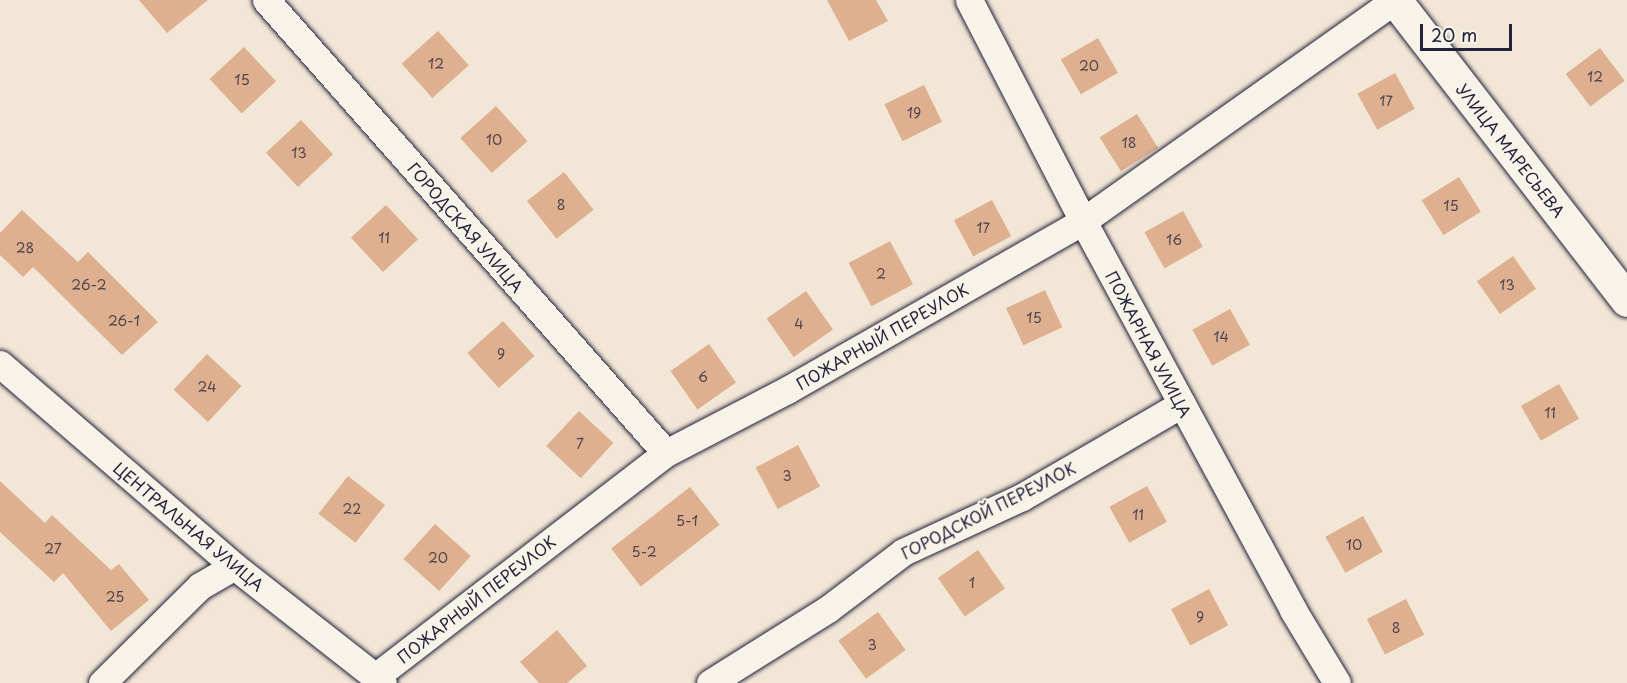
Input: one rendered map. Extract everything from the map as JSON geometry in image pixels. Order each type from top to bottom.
[{"type":"street","name":"ГОРОДСКАЯ УЛИЦА","points":[[266,0],[666,453]]},
{"type":"street","name":"ПОЖАРНАЯ УЛИЦА","points":[[969,0],[1083,221],[1337,683]]},
{"type":"street","name":"ПОЖАРНЫЙ ПЕРЕУЛОК","points":[[379,680],[666,453],[787,390],[1083,221],[1395,0]]},
{"type":"street","name":"УЛИЦА МАРЕСЬЕВА","points":[[1395,0],[1627,300]]},
{"type":"street","name":"ЦЕНТРАЛЬНАЯ УЛИЦА","points":[[0,364],[234,566],[379,680]]},
{"type":"street","name":"ГОРОДСКОЙ ПЕРЕУЛОК","points":[[710,683],[828,609],[903,552],[1022,497],[1182,404]]},
{"type":"street","points":[[102,683],[200,586],[234,566]]},
{"type":"building","points":[[139,0],[208,0],[167,33]]},
{"type":"building","points":[[827,0],[876,0],[888,21],[849,41]]},
{"type":"building","points":[[438,31],[469,65],[432,98],[402,64]]},
{"type":"building","points":[[1098,38],[1118,73],[1081,94],[1061,60]]},
{"type":"building","points":[[244,47],[276,81],[242,113],[210,79]]},
{"type":"building","points":[[1600,48],[1625,81],[1590,107],[1566,74]]},
{"type":"building","points":[[1395,73],[1415,109],[1377,130],[1357,94]]},
{"type":"building","points":[[924,85],[942,122],[902,141],[884,104]]},
{"type":"building","points":[[496,106],[527,141],[492,173],[460,138]]},
{"type":"building","points":[[1137,114],[1158,148],[1121,171],[1100,137]]},
{"type":"building","points":[[301,120],[333,154],[298,187],[266,153]]},
{"type":"building","points":[[564,172],[594,210],[557,239],[527,201]]},
{"type":"building","points":[[1459,177],[1481,212],[1443,235],[1422,200]]},
{"type":"building","points":[[992,200],[1011,236],[973,256],[954,220]]},
{"type":"building","points":[[386,205],[418,239],[383,272],[351,238]]},
{"type":"building","points":[[22,210],[78,262],[88,252],[158,322],[122,355],[33,267],[23,277],[0,255],[0,233]]},
{"type":"building","points":[[1183,211],[1203,247],[1164,268],[1145,232]]},
{"type":"building","points":[[890,241],[913,284],[872,306],[849,263]]},
{"type":"building","points":[[1513,256],[1536,289],[1500,314],[1477,281]]},
{"type":"building","points":[[1045,290],[1062,327],[1023,345],[1006,308]]},
{"type":"building","points":[[806,291],[833,330],[794,357],[767,319]]},
{"type":"building","points":[[1230,309],[1250,345],[1212,366],[1192,330]]},
{"type":"building","points":[[503,321],[534,356],[499,388],[467,353]]},
{"type":"building","points":[[709,344],[736,383],[697,409],[670,371]]},
{"type":"building","points":[[207,354],[241,386],[208,422],[174,390]]},
{"type":"building","points":[[1559,384],[1579,419],[1541,441],[1521,406]]},
{"type":"building","points":[[579,411],[613,443],[581,478],[546,446]]},
{"type":"building","points":[[798,445],[820,486],[778,509],[756,468]]},
{"type":"building","points":[[348,476],[385,505],[355,543],[318,514]]},
{"type":"building","points":[[0,481],[45,523],[52,515],[111,570],[119,564],[149,600],[111,631],[63,573],[54,582],[0,532]]},
{"type":"building","points":[[1147,486],[1167,522],[1129,543],[1109,507]]},
{"type":"building","points":[[690,487],[720,525],[641,586],[611,549]]},
{"type":"building","points":[[1363,516],[1383,552],[1345,573],[1325,537]]},
{"type":"building","points":[[435,524],[471,556],[439,591],[404,559]]},
{"type":"building","points":[[978,550],[1005,589],[965,617],[938,578]]},
{"type":"building","points":[[1209,589],[1228,625],[1190,645],[1171,609]]},
{"type":"building","points":[[1406,599],[1424,635],[1385,655],[1367,619]]},
{"type":"building","points":[[878,612],[906,650],[866,679],[838,641]]},
{"type":"building","points":[[557,630],[587,666],[567,683],[539,683],[520,662]]}]
